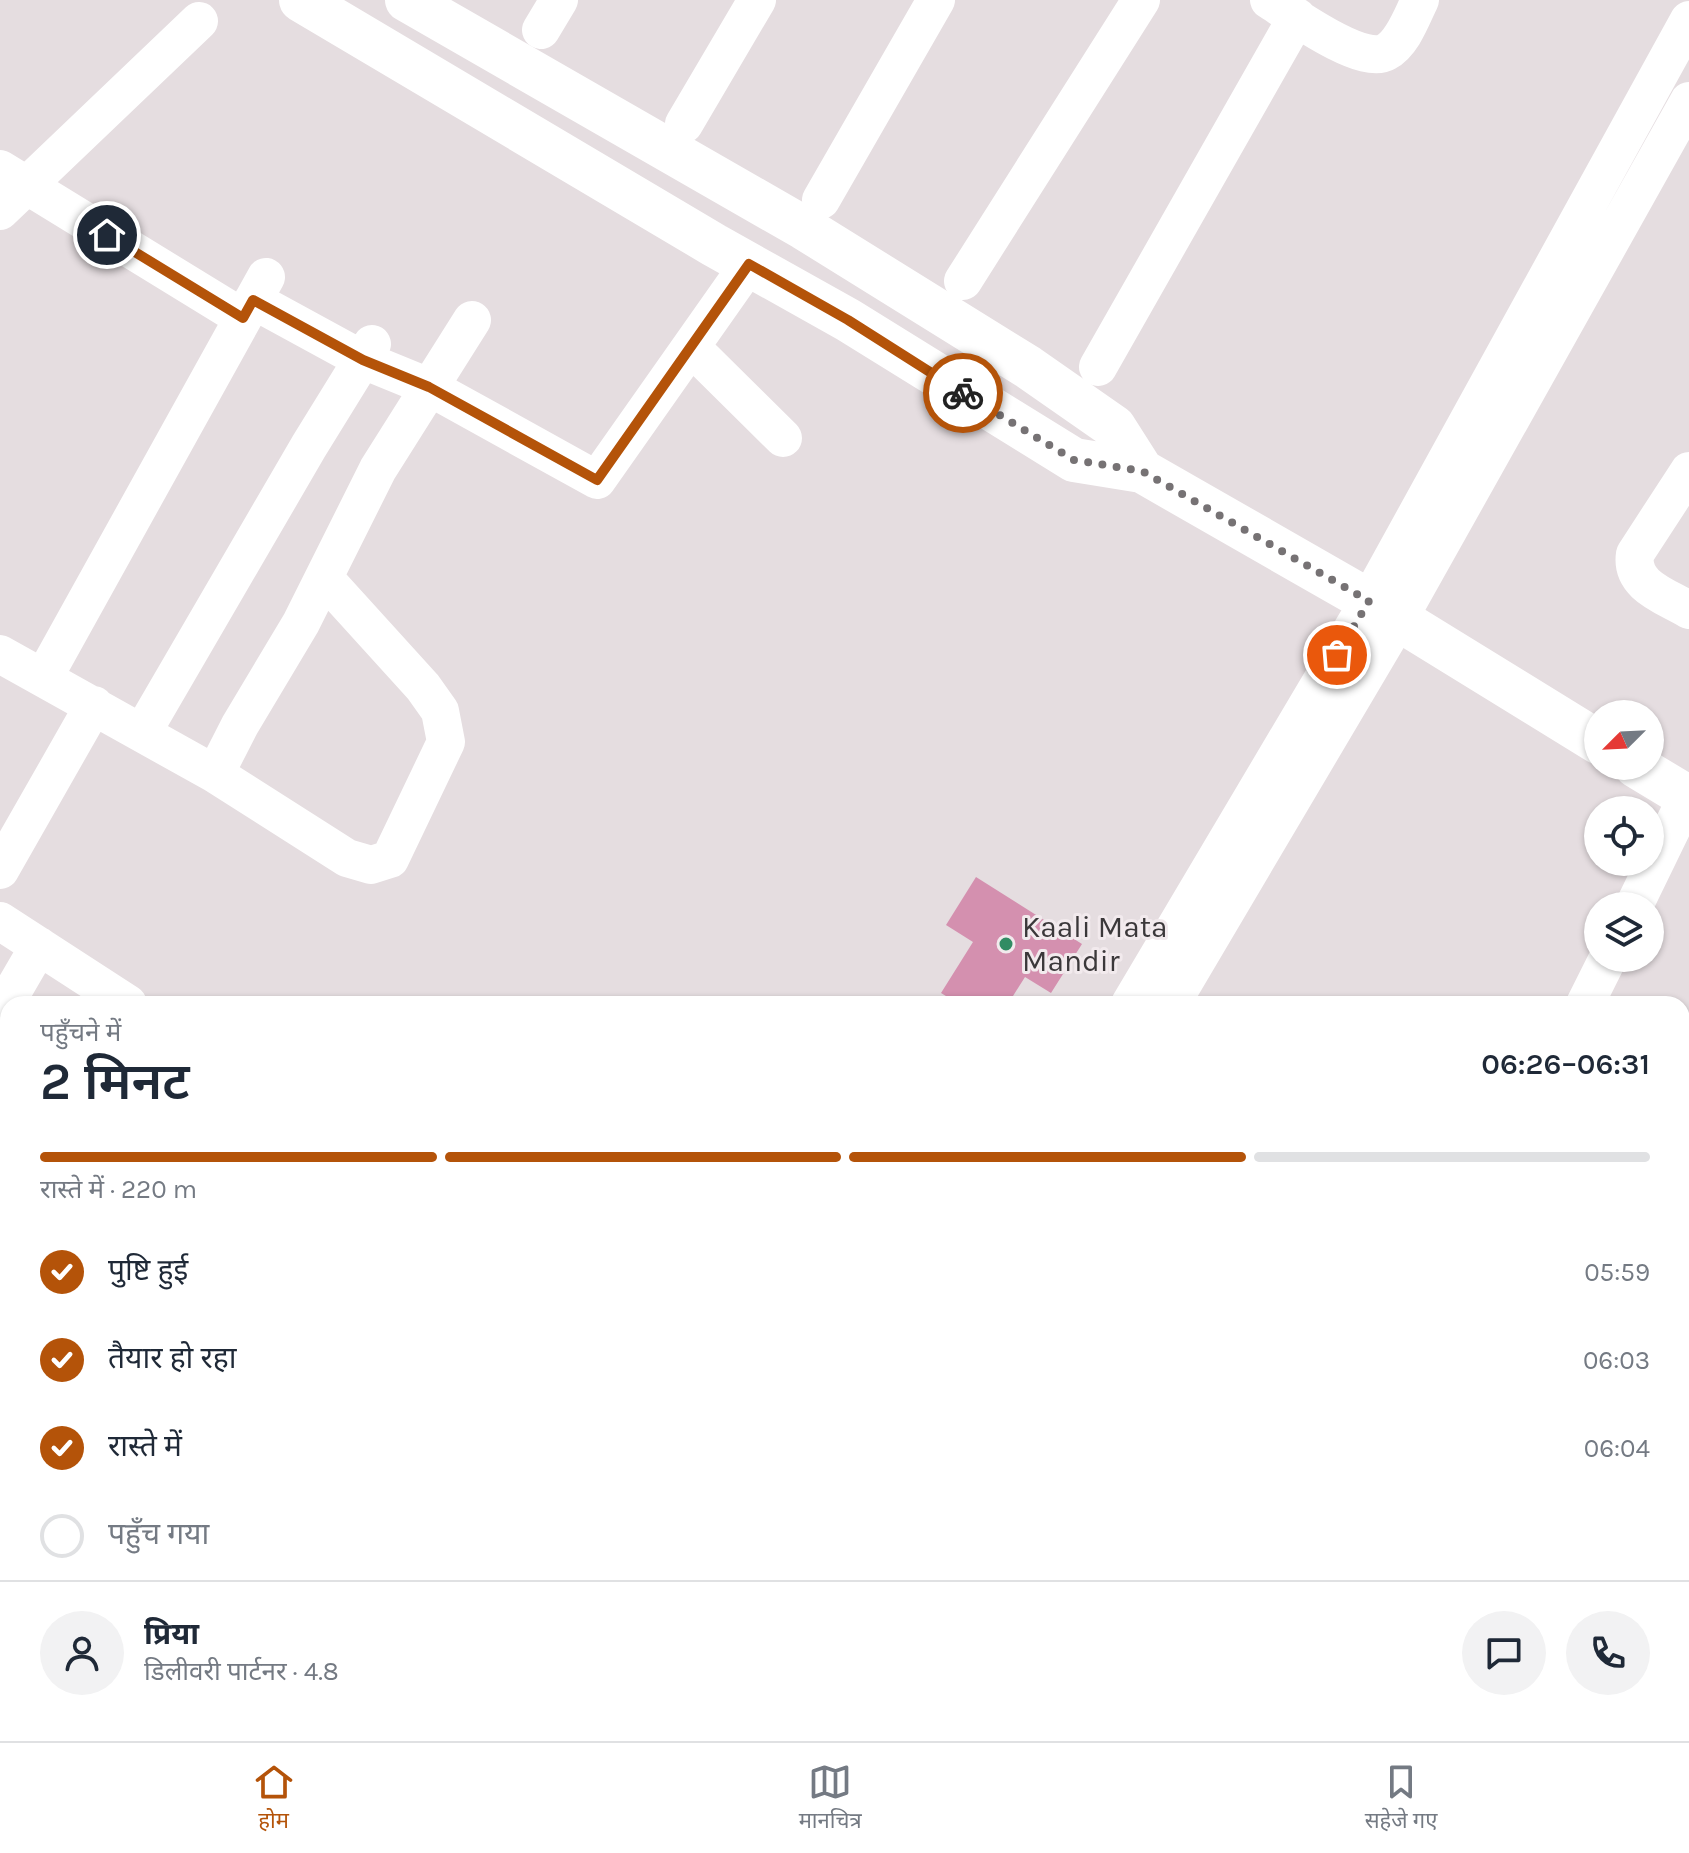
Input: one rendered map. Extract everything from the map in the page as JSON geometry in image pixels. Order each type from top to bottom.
[{"type":"main road","points":[[301,0],[848,320],[1074,460],[1142,471],[1384,610],[1584,733]]},
{"type":"main road","points":[[407,0],[804,228],[1028,367],[1114,427],[1142,471]]},
{"type":"main road","points":[[1659,780],[1688,798]]},
{"type":"street","points":[[684,124],[757,0]]},
{"type":"street","points":[[821,200],[936,0]]},
{"type":"street","points":[[963,281],[1141,0]]},
{"type":"street","points":[[1098,367],[1283,9],[1351,48],[1378,56],[1389,51],[1399,40],[1420,0]]},
{"type":"street","points":[[1175,996],[1384,610],[1689,20]]},
{"type":"street","points":[[0,211],[13,177],[199,21]]},
{"type":"street","points":[[1135,996],[1384,610],[1689,101]]},
{"type":"street","points":[[13,177],[368,352],[597,480],[749,264]]},
{"type":"street","points":[[44,677],[254,298]]},
{"type":"street","points":[[215,774],[325,579],[378,469],[472,320]]},
{"type":"street","points":[[691,347],[783,438]]},
{"type":"street","points":[[142,733],[309,446],[368,352]]},
{"type":"street","points":[[1689,471],[1635,554],[1633,564],[1637,576],[1647,586],[1689,610]]},
{"type":"street","points":[[0,654],[215,774],[347,858],[371,865],[390,859],[446,742],[440,711],[423,687],[325,579]]},
{"type":"street","points":[[0,870],[94,705]]},
{"type":"street","points":[[1641,892],[1688,798]]},
{"type":"street","points":[[0,921],[116,996]]},
{"type":"street","points":[[10,996],[39,946]]},
{"type":"street","points":[[1589,996],[1601,972]]},
{"type":"building","points":[[976,877],[1082,944],[1051,993],[1025,977],[1013,996],[946,996],[941,993],[973,942],[946,925]]},
{"type":"way so far","points":[[963,393],[1074,460],[1142,471],[1369,601],[1337,655]]},
{"type":"place","name":"Kaali Mata Mandir","points":[[1006,944]]},
{"type":"route","points":[[107,235],[243,318],[253,300],[363,360],[429,387],[597,480],[749,264],[848,320],[963,393]]}]
